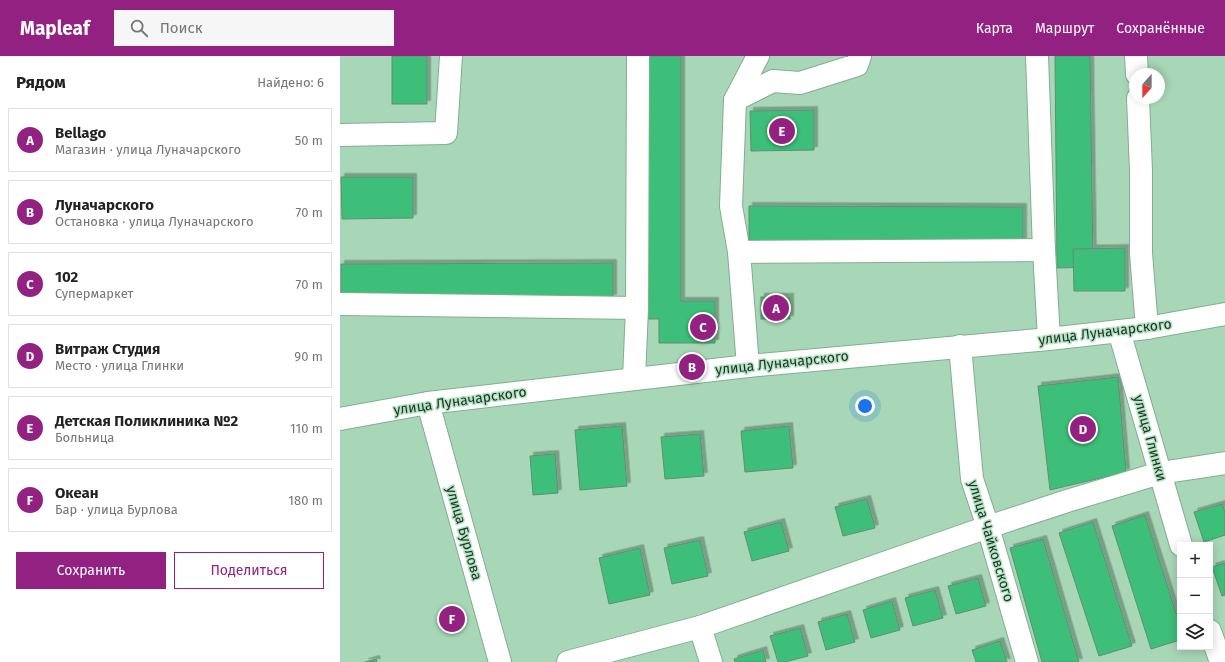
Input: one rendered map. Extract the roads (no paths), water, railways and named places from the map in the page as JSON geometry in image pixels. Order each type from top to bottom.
[{"type":"street","points":[[340,135],[446,133],[451,56]]},
{"type":"street","points":[[634,379],[637,308],[638,56]]},
{"type":"street","points":[[748,366],[739,252],[731,206],[735,100],[758,56]]},
{"type":"street","points":[[735,100],[773,81],[800,83],[857,65],[860,56]]},
{"type":"street","points":[[1037,56],[1044,250],[1049,339]]},
{"type":"street","points":[[1136,56],[1137,68]]},
{"type":"street","points":[[1138,104],[1141,171],[1141,253],[1147,328]]},
{"type":"street","points":[[739,252],[1044,250]]},
{"type":"street","points":[[340,304],[637,308]]},
{"type":"street","name":"улица Луначарского","points":[[340,419],[428,403],[748,366],[1049,339],[1147,328],[1225,314]]},
{"type":"street","name":"улица Глинки","points":[[1119,331],[1180,542]]},
{"type":"street","name":"улица Чайковского","points":[[960,346],[972,479],[988,527],[1027,662]]},
{"type":"street","name":"улица Бурлова","points":[[428,403],[500,662]]},
{"type":"street","points":[[568,662],[700,627],[1067,501],[1160,473],[1225,463]]},
{"type":"street","points":[[700,627],[711,662]]},
{"type":"street","points":[[1213,640],[1220,662]]},
{"type":"place","name":"Детская Поликлиника №2","points":[[782,131]]},
{"type":"place","name":"Bellago","points":[[776,308]]},
{"type":"place","name":"102","points":[[703,327]]},
{"type":"place","name":"Луначарского","points":[[692,367]]},
{"type":"place","name":"Витраж Студия","points":[[1083,429]]},
{"type":"place","name":"Океан","points":[[452,619]]}]
